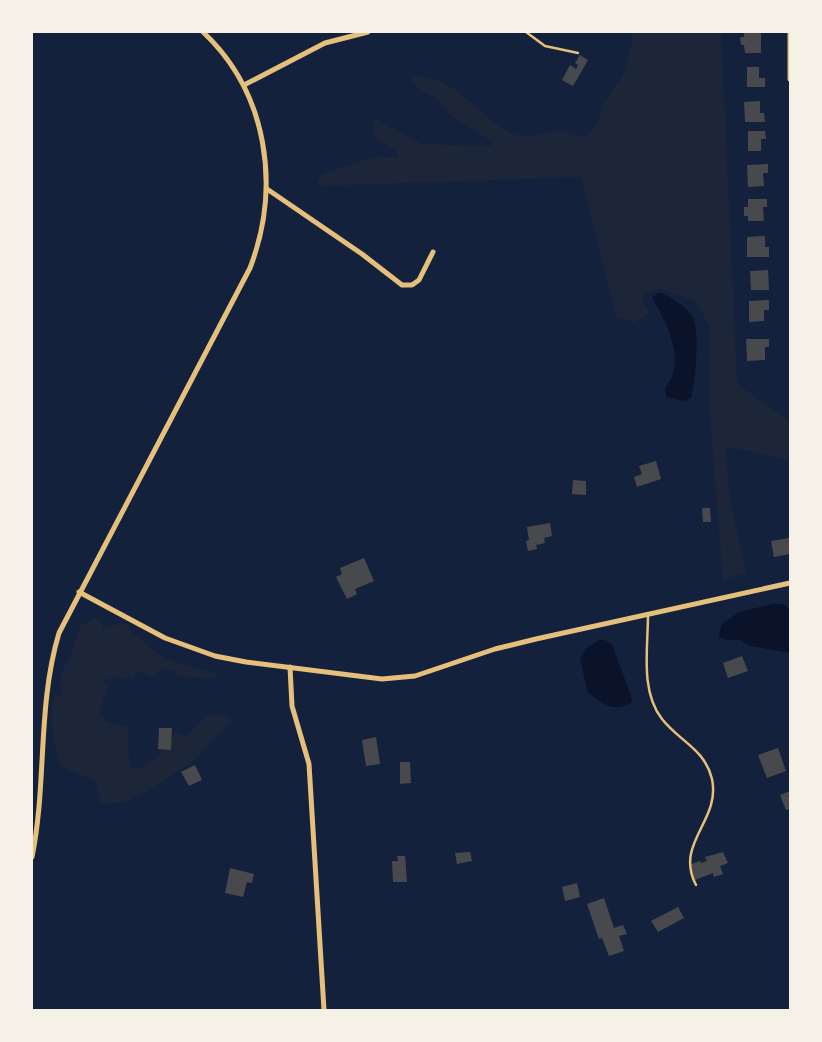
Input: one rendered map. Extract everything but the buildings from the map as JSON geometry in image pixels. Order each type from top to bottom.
[{"type":"street","points":[[32,858],[52,660],[59,634],[250,268],[262,231],[267,189],[262,137],[253,106],[244,85],[220,50],[203,32]]},
{"type":"street","points":[[244,85],[325,43],[368,32]]},
{"type":"street","points":[[790,32],[790,79]]},
{"type":"street","points":[[267,189],[402,285],[412,285],[419,280],[433,252]]},
{"type":"street","points":[[79,592],[165,638],[190,648],[246,662],[382,679],[428,673],[495,649],[790,583]]},
{"type":"street","points":[[290,667],[292,706],[309,764],[324,1010]]},
{"type":"lane","points":[[526,32],[545,46],[578,53]]},
{"type":"lane","points":[[648,615],[648,675],[652,701],[662,720],[696,750],[708,768],[712,781],[712,803],[690,853],[690,873],[696,885]]},
{"type":"shaded area","points":[[627,32],[721,32],[737,384],[790,421],[790,460],[725,446],[730,501],[746,573],[723,580],[710,414],[710,327],[695,301],[661,289],[644,294],[643,302],[649,313],[635,323],[616,316],[581,177],[316,186],[321,175],[376,156],[397,158],[396,150],[374,136],[374,121],[378,120],[421,144],[493,146],[493,142],[450,115],[438,99],[420,91],[411,78],[415,75],[431,78],[456,90],[511,133],[530,136],[564,131],[585,137],[598,122],[603,104],[625,72],[633,37]]},
{"type":"shaded area","points":[[660,292],[692,315],[696,328],[694,381],[691,398],[684,401],[666,397],[665,388],[672,377],[675,354],[668,330],[652,297]]},
{"type":"shaded area","points":[[784,604],[790,611],[790,653],[719,637],[721,625],[739,612]]},
{"type":"shaded area","points":[[95,618],[102,622],[103,629],[121,623],[130,626],[131,633],[167,659],[218,673],[215,679],[177,676],[174,671],[163,668],[152,677],[136,670],[135,680],[117,676],[109,680],[103,678],[102,681],[108,686],[99,713],[106,722],[128,727],[129,765],[136,770],[158,757],[175,732],[187,737],[205,715],[228,716],[232,720],[192,762],[155,787],[125,802],[102,804],[95,781],[60,766],[54,740],[51,721],[53,703],[55,695],[63,695],[59,683],[63,681],[60,675],[71,656],[81,625]]},
{"type":"shaded area","points":[[599,640],[612,644],[631,696],[632,702],[626,705],[608,706],[588,693],[580,659],[586,648]]}]
